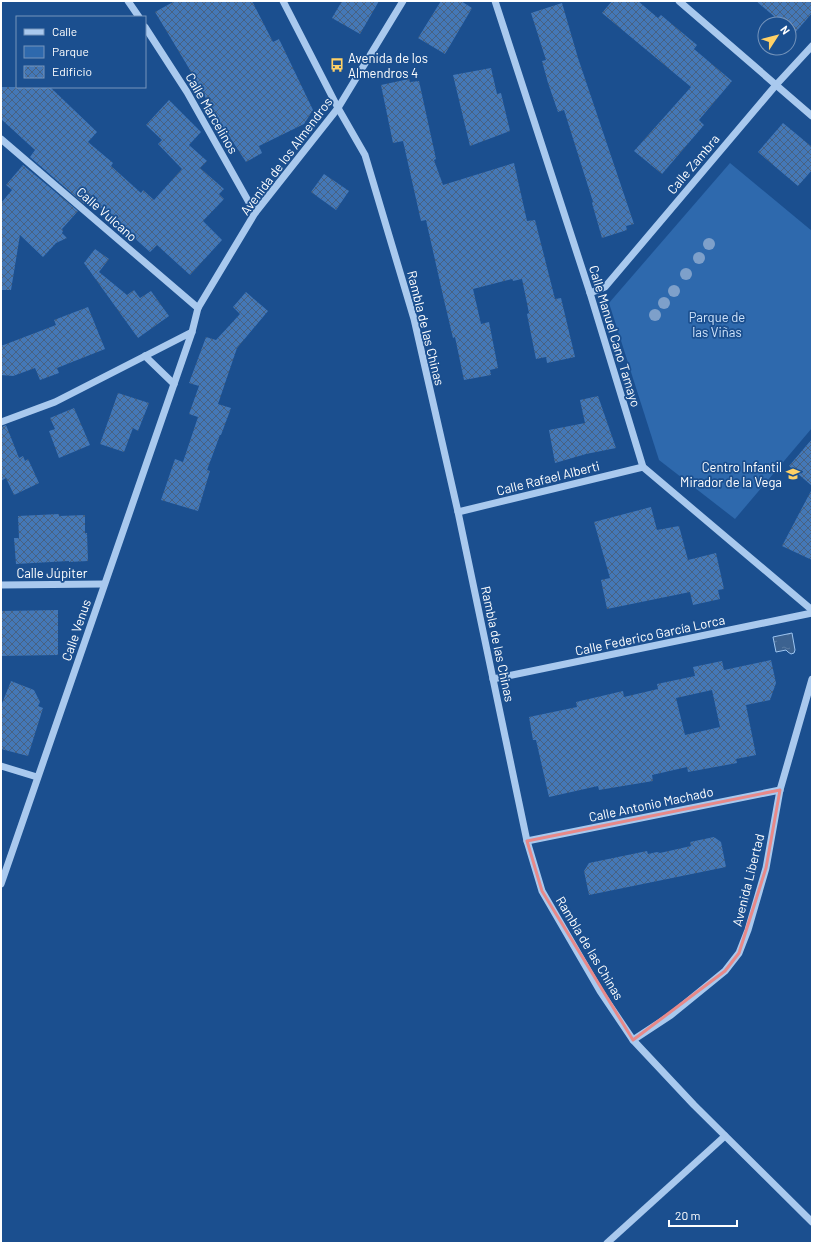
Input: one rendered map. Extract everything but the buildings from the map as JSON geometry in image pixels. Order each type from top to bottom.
[{"type":"street","points":[[128,1],[138,16]]},
{"type":"street","name":"Rambla de las Chinas","points":[[283,1],[338,108],[365,155],[414,319],[458,512],[527,841],[542,891],[600,990],[633,1040],[812,1222]]},
{"type":"street","name":"Avenida de los Almendros","points":[[192,332],[198,308],[255,213],[338,108],[403,1]]},
{"type":"street","name":"Calle Manuel Cano Tamayo","points":[[495,1],[590,293],[643,468]]},
{"type":"street","points":[[679,1],[812,116]]},
{"type":"street","name":"Calle Marcelinos","points":[[146,29],[187,92],[255,213]]},
{"type":"street","name":"Calle Zambra","points":[[590,293],[605,287],[776,85],[812,46]]},
{"type":"street","name":"Calle Vulcano","points":[[1,139],[198,308]]},
{"type":"street","points":[[1,422],[55,402],[192,332]]},
{"type":"street","name":"Calle Venus","points":[[1,884],[192,332]]},
{"type":"street","points":[[145,356],[174,384]]},
{"type":"street","points":[[643,468],[812,610]]},
{"type":"street","name":"Calle Rafael Alberti","points":[[458,512],[643,468]]},
{"type":"street","name":"Calle Júpiter","points":[[1,585],[104,584]]},
{"type":"street","name":"Calle Federico García Lorca","points":[[493,680],[812,613]]},
{"type":"street","name":"Avenida Libertad","points":[[633,1040],[671,1015],[725,971],[739,953],[748,930],[766,868],[780,790],[812,679]]},
{"type":"street","points":[[1,766],[37,777]]},
{"type":"street","name":"Calle Antonio Machado","points":[[527,841],[780,790]]},
{"type":"street","points":[[607,1243],[726,1136]]},
{"type":"highlighted area","points":[[780,790],[766,868],[739,953],[725,971],[633,1040],[542,891],[527,841]]},
{"type":"green space","name":"Parque de las Viñas","points":[[730,163],[812,231],[812,428],[735,519],[659,460],[609,303]]},
{"type":"water","points":[[792,633],[795,650],[794,653],[791,654],[786,650],[776,652],[773,637]]},
{"type":"place","name":"Avenida de los Almendros 4","points":[[337,65]]},
{"type":"place","name":"Centro Infantil Mirador de la Vega","points":[[793,474]]}]
